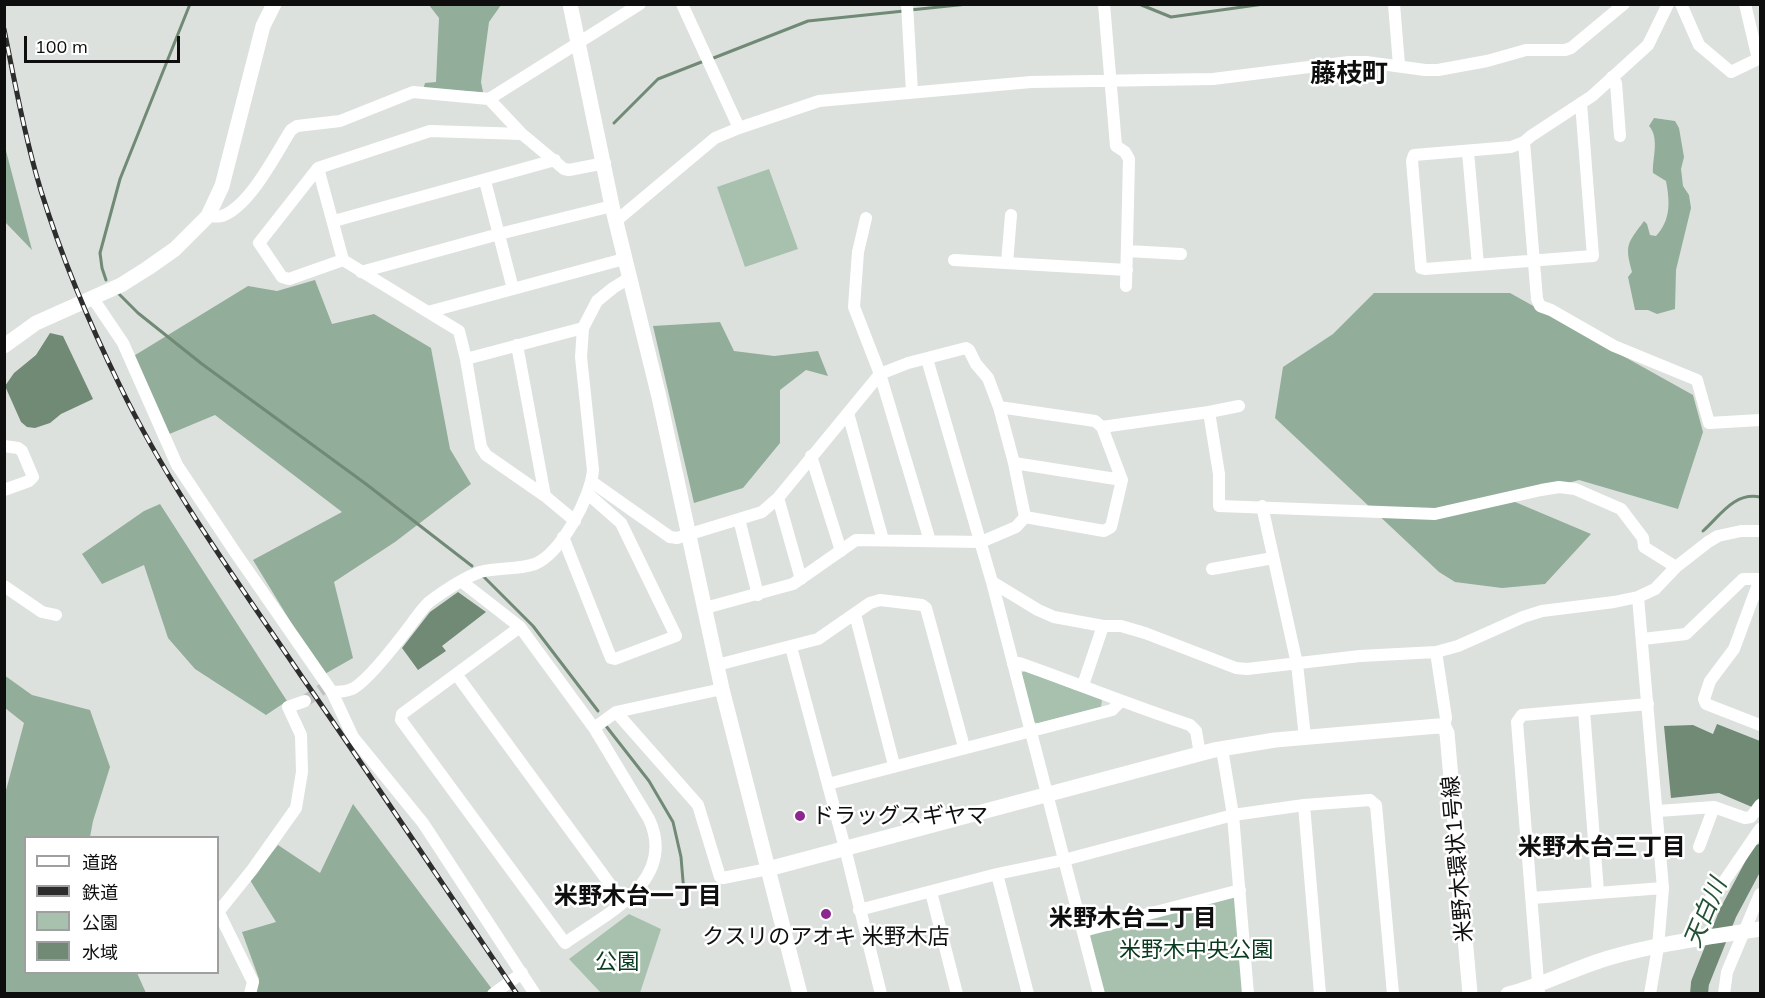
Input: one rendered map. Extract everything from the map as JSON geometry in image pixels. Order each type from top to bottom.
[{"type":"street","points":[[4,346],[36,323],[121,285],[175,249],[208,216],[222,186],[263,26],[274,4]]},
{"type":"street","points":[[570,4],[605,163],[612,206],[658,397],[722,689],[800,993]]},
{"type":"street","points":[[208,216],[220,217],[235,209],[257,185],[291,130],[297,126],[340,122],[414,92],[489,99],[640,4]]},
{"type":"street","points":[[682,4],[739,128]]},
{"type":"street","points":[[907,4],[912,92]]},
{"type":"street","points":[[1104,4],[1116,146],[1125,152],[1129,159],[1126,286]]},
{"type":"street","points":[[1394,4],[1399,65]]},
{"type":"street","points":[[616,221],[715,138],[819,101],[1031,82],[1213,79],[1349,62],[1438,70],[1487,61],[1526,50],[1565,50],[1578,44],[1607,10],[1624,4]]},
{"type":"street","points":[[1581,103],[1593,256],[1425,269],[1420,265],[1412,161],[1414,155],[1511,147],[1524,142],[1581,103],[1648,45],[1668,4]]},
{"type":"street","points":[[1681,4],[1699,45],[1731,72],[1759,59],[1745,4]]},
{"type":"street","points":[[1612,77],[1616,83],[1620,136]]},
{"type":"street","points":[[489,99],[522,134],[564,169],[605,163]]},
{"type":"street","points":[[343,260],[289,279],[282,277],[259,243],[318,168],[430,131],[522,134]]},
{"type":"street","points":[[1524,142],[1540,306],[1614,346],[1697,380],[1709,423],[1761,420]]},
{"type":"street","points":[[1468,152],[1478,265]]},
{"type":"street","points":[[334,221],[555,160]]},
{"type":"street","points":[[318,168],[343,260],[459,331],[481,447],[486,455],[575,521]]},
{"type":"street","points":[[485,181],[513,289]]},
{"type":"street","points":[[361,272],[612,206]]},
{"type":"street","points":[[1008,263],[1011,215]]},
{"type":"street","points":[[866,218],[858,252],[854,307],[880,374],[930,541]]},
{"type":"street","points":[[1128,251],[1181,254]]},
{"type":"street","points":[[428,312],[624,259]]},
{"type":"street","points":[[954,260],[1127,270]]},
{"type":"street","points":[[332,692],[343,692],[354,688],[395,644],[427,603],[461,581],[481,572],[534,564],[546,557],[575,521],[588,494],[593,470],[580,357],[582,328],[597,301],[629,278]]},
{"type":"street","points":[[92,297],[123,343],[177,465],[332,692],[353,737],[423,823],[535,993]]},
{"type":"street","points":[[466,359],[582,328]]},
{"type":"street","points":[[517,345],[544,496]]},
{"type":"street","points":[[592,482],[670,537],[688,536],[762,512],[778,498],[880,374],[902,365],[966,348],[988,378],[999,407],[1025,517]]},
{"type":"street","points":[[927,359],[992,582],[1099,993]]},
{"type":"street","points":[[1102,427],[1239,406]]},
{"type":"street","points":[[999,407],[1095,421],[1102,427],[1122,480],[1111,527],[1104,531],[1025,517]]},
{"type":"street","points":[[848,412],[884,540]]},
{"type":"street","points":[[1209,412],[1219,474],[1219,506],[1435,514],[1541,490],[1559,487],[1575,489],[1621,509],[1643,538],[1644,547],[1676,567]]},
{"type":"street","points":[[4,446],[18,448],[22,451],[33,477],[29,481],[4,490]]},
{"type":"street","points":[[811,456],[841,551]]},
{"type":"street","points":[[1014,464],[1122,480]]},
{"type":"street","points":[[563,537],[611,658],[615,659],[676,636],[621,523],[588,494]]},
{"type":"street","points":[[778,498],[801,579]]},
{"type":"street","points":[[1262,506],[1298,664],[1305,737]]},
{"type":"street","points":[[705,608],[793,584],[856,540],[981,542],[1016,527],[1025,517]]},
{"type":"street","points":[[739,519],[758,595]]},
{"type":"street","points":[[992,582],[1054,617],[1103,626],[1121,626],[1242,669],[1360,656],[1436,652],[1458,646],[1542,611],[1638,597],[1654,589],[1676,567],[1718,536],[1741,531],[1761,531]]},
{"type":"street","points":[[1212,569],[1274,558]]},
{"type":"street","points":[[1643,639],[1686,634],[1743,579],[1760,579],[1734,649],[1710,681],[1704,699],[1706,704],[1761,725]]},
{"type":"street","points":[[461,581],[520,627],[594,728],[649,819],[655,834],[656,852],[650,872],[642,886],[565,943],[401,720],[402,714],[520,627]]},
{"type":"street","points":[[4,586],[42,612],[56,615]]},
{"type":"street","points":[[1638,597],[1663,888],[1658,947],[1650,993]]},
{"type":"street","points":[[717,665],[818,639],[870,603],[880,600],[917,603],[926,608],[964,747]]},
{"type":"street","points":[[855,614],[894,765]]},
{"type":"street","points":[[1083,685],[1103,626]]},
{"type":"street","points":[[791,647],[881,993]]},
{"type":"street","points":[[616,712],[699,805],[720,877],[723,878],[768,869],[1222,749],[1305,737],[1443,727],[1446,718],[1436,652]]},
{"type":"street","points":[[1013,664],[1019,663],[1083,685],[1120,702],[1193,726],[1200,754]]},
{"type":"street","points":[[456,674],[623,902]]},
{"type":"street","points":[[594,728],[616,712],[722,689]]},
{"type":"street","points":[[250,993],[253,982],[219,911],[252,870],[296,808],[302,772],[301,735],[288,707],[305,701]]},
{"type":"street","points":[[828,784],[1112,710],[1120,702]]},
{"type":"street","points":[[1539,989],[1517,722],[1522,715],[1648,704]]},
{"type":"street","points":[[1584,710],[1598,892]]},
{"type":"street","name":"米野木環状1号線","points":[[1443,727],[1447,733],[1470,993]]},
{"type":"street","points":[[1222,749],[1233,815],[1248,993]]},
{"type":"street","points":[[859,910],[998,874],[1064,860],[1233,815],[1304,805],[1370,800],[1376,805],[1393,993]]},
{"type":"street","points":[[1304,805],[1320,993]]},
{"type":"street","points":[[1658,811],[1714,807],[1745,818],[1751,817],[1761,805]]},
{"type":"street","points":[[1699,847],[1714,807]]},
{"type":"street","points":[[1698,939],[1695,918],[1721,886],[1761,829]]},
{"type":"street","points":[[998,874],[1028,993]]},
{"type":"street","points":[[1532,898],[1663,888]]},
{"type":"street","points":[[1083,931],[1240,890]]},
{"type":"street","points":[[931,892],[957,993]]},
{"type":"street","points":[[1724,993],[1727,972],[1761,894]]},
{"type":"street","points":[[1508,993],[1539,989],[1610,957],[1761,929]]},
{"type":"street","points":[[493,993],[522,972]]},
{"type":"green space","points":[[769,169],[798,249],[745,267],[717,187]]},
{"type":"green space","points":[[1025,671],[1102,700],[1101,707],[1038,723],[1032,722],[1021,673]]},
{"type":"green space","name":"米野木中央公園","points":[[1231,896],[1236,899],[1244,993],[1104,993],[1089,938],[1092,933]]},
{"type":"green space","name":"公園","points":[[629,914],[661,929],[640,993],[601,993],[569,959]]},
{"type":"shaded area","points":[[429,5],[501,5],[489,22],[481,82],[483,92],[423,90],[425,83],[436,82],[439,18]]},
{"type":"shaded area","points":[[1654,118],[1675,121],[1679,128],[1684,157],[1681,169],[1683,186],[1689,195],[1691,208],[1676,270],[1675,309],[1657,314],[1648,310],[1635,310],[1628,277],[1632,272],[1628,255],[1631,239],[1644,221],[1650,235],[1656,236],[1667,217],[1666,181],[1653,173],[1655,142],[1649,126]]},
{"type":"shaded area","points":[[5,147],[32,250],[5,222]]},
{"type":"shaded area","points":[[315,280],[332,324],[374,314],[431,348],[450,449],[471,484],[395,542],[334,582],[353,658],[323,675],[253,560],[342,512],[215,415],[167,435],[132,357],[248,286],[277,291]]},
{"type":"shaded area","points":[[1374,293],[1510,293],[1693,395],[1703,432],[1678,509],[1579,480],[1508,499],[1591,534],[1545,584],[1502,588],[1455,582],[1439,572],[1275,418],[1283,367],[1333,334]]},
{"type":"shaded area","points":[[720,322],[734,351],[774,356],[818,351],[828,376],[806,370],[780,390],[780,443],[743,488],[694,503],[653,326]]},
{"type":"shaded area","points":[[160,504],[287,701],[266,715],[195,669],[168,638],[144,565],[102,584],[82,554],[144,511]]},
{"type":"shaded area","points":[[4,675],[32,695],[90,710],[110,767],[90,836],[24,836],[24,974],[137,974],[146,993],[5,993],[5,794],[24,723],[5,708]]},
{"type":"shaded area","points":[[353,804],[495,993],[252,993],[259,979],[242,932],[276,922],[250,880],[278,845],[320,873]]},
{"type":"water","points":[[50,333],[63,336],[93,399],[61,414],[50,423],[35,428],[27,427],[21,422],[5,386],[14,373],[36,355]]},
{"type":"water","points":[[458,592],[486,612],[442,646],[446,651],[418,670],[402,648],[430,612]]},
{"type":"water","points":[[1717,724],[1760,741],[1760,797],[1752,807],[1719,793],[1671,798],[1664,726],[1693,725],[1713,734]]},
{"type":"waterway","points":[[106,280],[100,253],[120,179],[190,4]]},
{"type":"waterway","points":[[910,10],[968,4]]},
{"type":"waterway","points":[[1139,4],[1171,17],[1264,4]]},
{"type":"waterway","points":[[711,59],[808,21],[904,11]]},
{"type":"waterway","points":[[614,123],[658,79],[704,61]]},
{"type":"waterway","points":[[117,292],[138,313],[202,364],[366,484],[472,566]]},
{"type":"waterway","points":[[1703,531],[1728,506],[1743,498],[1760,497]]},
{"type":"waterway","points":[[483,576],[533,626],[598,711]]},
{"type":"waterway","points":[[606,726],[649,781],[673,822],[681,857],[684,893]]},
{"type":"waterway","name":"天白川","points":[[1699,994],[1700,983],[1728,913],[1760,853]]},
{"type":"tunnel","points":[[305,701],[327,686]]},
{"type":"railway","points":[[4,29],[30,151],[49,216],[87,314],[140,424],[161,462],[229,570],[517,994]]},
{"type":"place","name":"ドラッグスギヤマ","points":[[800,816]]},
{"type":"place","name":"クスリのアオキ 米野木店","points":[[826,914]]},
{"type":"district","name":"藤枝町","points":[[1349,74]]},
{"type":"district","name":"米野木台三丁目","points":[[1602,848]]},
{"type":"district","name":"米野木台一丁目","points":[[638,897]]},
{"type":"district","name":"米野木台二丁目","points":[[1133,919]]}]
